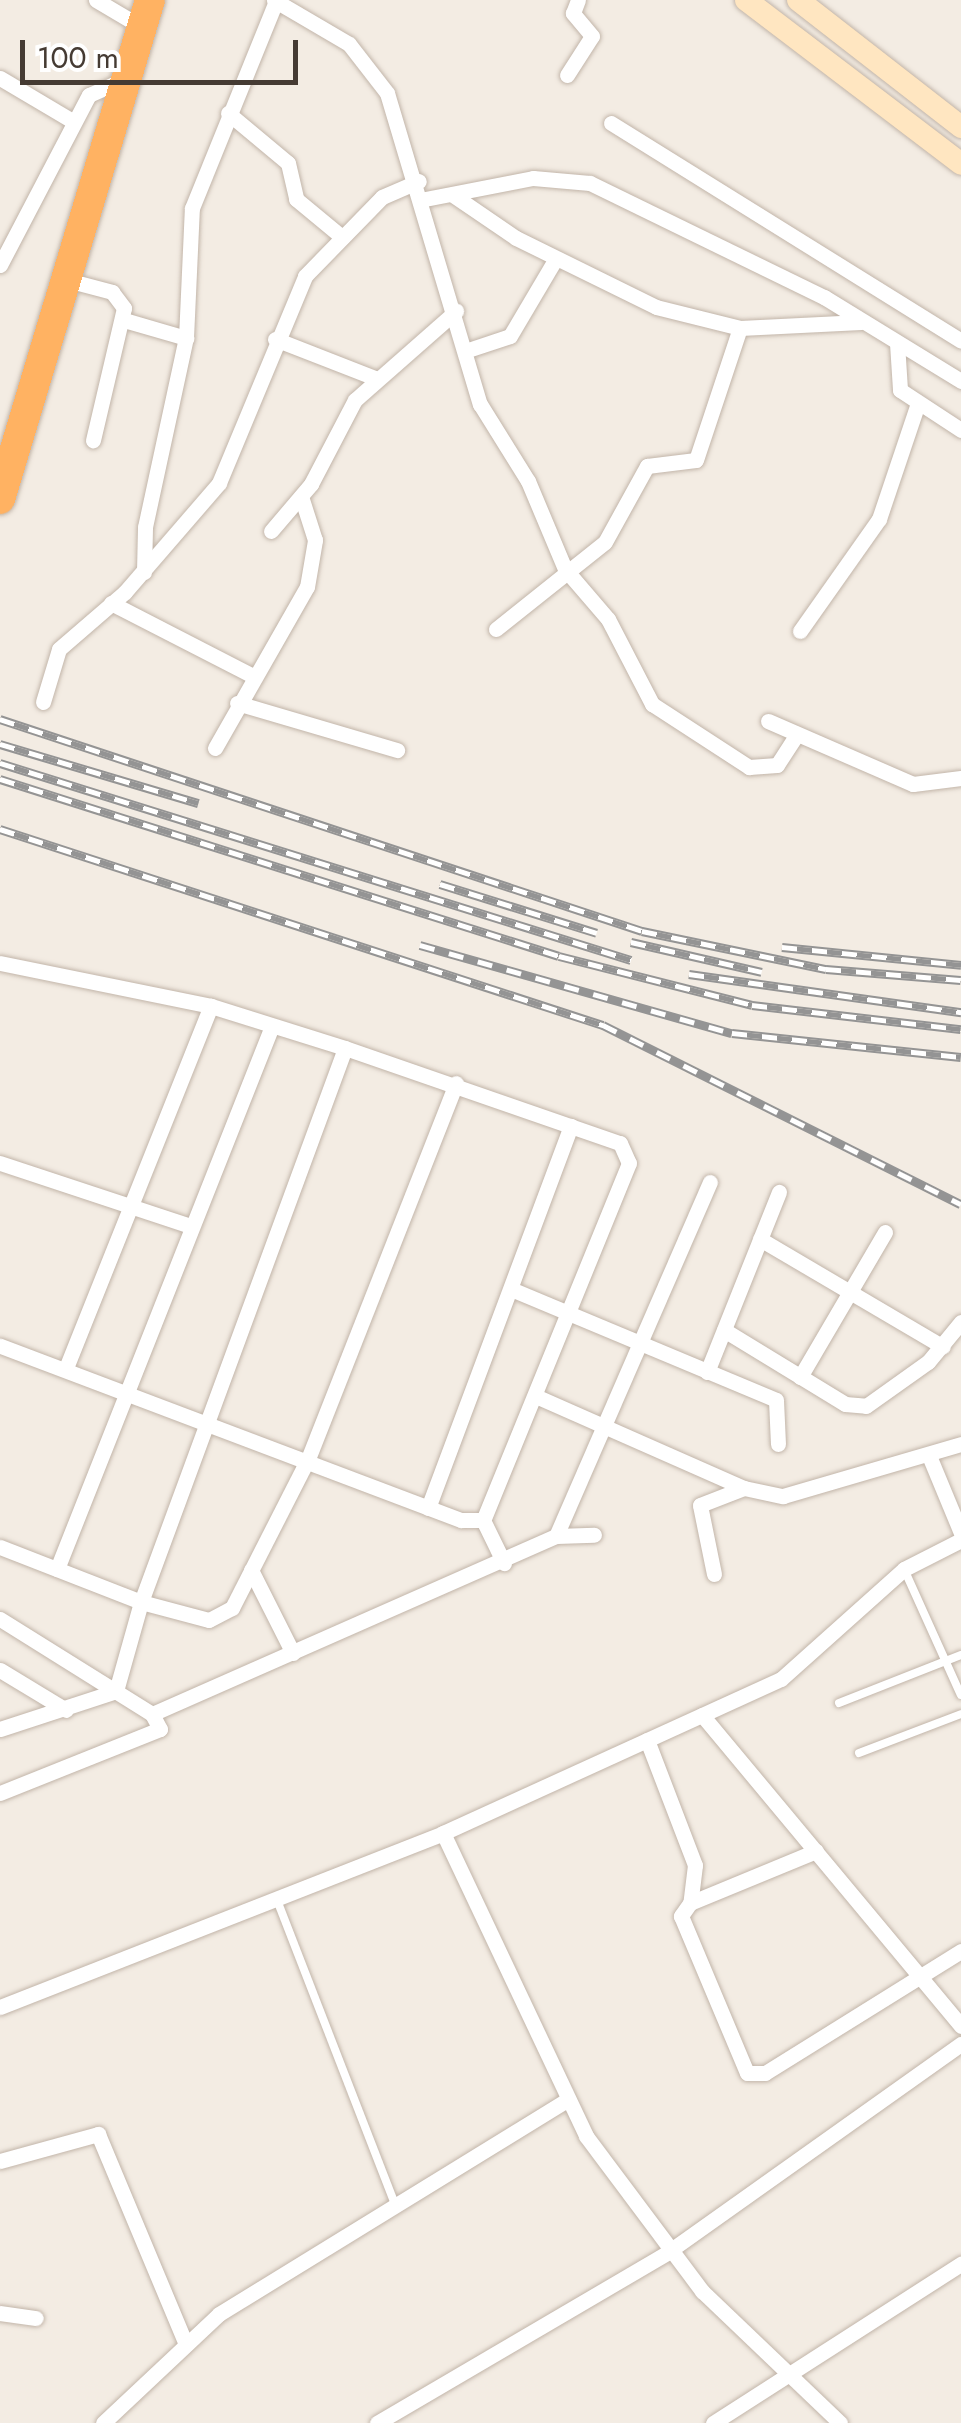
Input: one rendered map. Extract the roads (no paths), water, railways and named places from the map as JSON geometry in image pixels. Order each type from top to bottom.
[{"type":"highway","points":[[0,499],[145,13]]},
{"type":"main road","points":[[746,0],[961,164]]},
{"type":"main road","points":[[798,0],[961,127]]},
{"type":"street","points":[[96,0],[145,13]]},
{"type":"street","points":[[144,572],[145,527],[186,338],[192,208],[275,0],[372,68],[425,198],[480,404],[528,481],[565,570],[608,619],[657,711],[760,770],[776,765],[796,736]]},
{"type":"street","points":[[568,75],[592,36],[573,13],[578,0]]},
{"type":"street","points":[[0,78],[74,122]]},
{"type":"street","points":[[0,264],[6,239],[97,86],[122,80]]},
{"type":"street","points":[[228,112],[288,164],[296,198],[342,237]]},
{"type":"street","points":[[611,123],[961,340]]},
{"type":"street","points":[[425,198],[533,178],[590,184],[862,322],[961,381]]},
{"type":"street","points":[[43,702],[58,649],[144,572],[228,468],[276,339],[305,276],[395,188],[419,181]]},
{"type":"street","points":[[453,194],[555,260],[656,307],[740,328],[862,322]]},
{"type":"street","points":[[468,350],[510,336],[555,260]]},
{"type":"street","points":[[67,280],[112,292],[124,320],[94,440]]},
{"type":"street","points":[[271,531],[301,496],[375,378],[456,311]]},
{"type":"street","points":[[124,320],[186,338]]},
{"type":"street","points":[[496,629],[604,542],[647,466],[696,460],[740,328]]},
{"type":"street","points":[[276,339],[375,378]]},
{"type":"street","points":[[896,343],[894,379],[918,404],[961,430]]},
{"type":"street","points":[[800,631],[879,519],[918,404]]},
{"type":"street","points":[[215,748],[312,570],[315,540],[301,496]]},
{"type":"street","points":[[111,603],[253,676]]},
{"type":"street","points":[[237,703],[397,750]]},
{"type":"street","points":[[768,721],[924,787],[961,778]]},
{"type":"street","points":[[0,963],[211,1006],[456,1083],[620,1143],[629,1163],[574,1315],[484,1520],[504,1563]]},
{"type":"street","points":[[66,1368],[211,1006]]},
{"type":"street","points":[[57,1569],[124,1390],[272,1026]]},
{"type":"street","points":[[116,1691],[142,1602],[345,1048]]},
{"type":"street","points":[[0,1547],[142,1602],[221,1617],[251,1570],[308,1458],[456,1083]]},
{"type":"street","points":[[428,1508],[571,1126]]},
{"type":"street","points":[[0,1163],[191,1226]]},
{"type":"street","points":[[556,1536],[710,1182]]},
{"type":"street","points":[[708,1372],[779,1192]]},
{"type":"street","points":[[800,1376],[885,1232]]},
{"type":"street","points":[[760,1239],[944,1347]]},
{"type":"street","points":[[512,1289],[776,1400],[778,1444]]},
{"type":"street","points":[[724,1330],[800,1376],[866,1406],[944,1347],[961,1322]]},
{"type":"street","points":[[0,1346],[308,1458],[428,1508],[484,1520]]},
{"type":"street","points":[[540,1398],[744,1488],[802,1496],[930,1458],[961,1444]]},
{"type":"street","points":[[0,2006],[443,1833],[702,1716],[806,1662],[904,1569],[961,1537],[930,1458]]},
{"type":"street","points":[[714,1574],[700,1505],[744,1488]]},
{"type":"street","points":[[152,1714],[504,1563],[556,1536],[594,1535]]},
{"type":"street","points":[[251,1570],[294,1653]]},
{"type":"street","points":[[0,1619],[160,1721],[155,1736],[0,1794]]},
{"type":"street","points":[[0,1670],[66,1710]]},
{"type":"street","points":[[0,1729],[116,1691]]},
{"type":"street","points":[[702,1716],[924,1974],[961,2026]]},
{"type":"street","points":[[647,1740],[695,1865],[690,1904],[681,1922],[754,2076],[961,1951]]},
{"type":"street","points":[[443,1833],[565,2100],[668,2252],[781,2376],[840,2423]]},
{"type":"street","points":[[690,1904],[816,1851]]},
{"type":"street","points":[[377,2423],[668,2252],[961,2044]]},
{"type":"street","points":[[102,2423],[186,2344],[394,2202],[565,2100]]},
{"type":"street","points":[[0,2161],[98,2134],[186,2344]]},
{"type":"street","points":[[713,2423],[961,2264]]},
{"type":"street","points":[[0,2313],[36,2318]]},
{"type":"lane","points":[[904,1569],[961,1695]]},
{"type":"lane","points":[[838,1702],[961,1655]]},
{"type":"lane","points":[[858,1753],[961,1714]]},
{"type":"lane","points":[[277,1900],[394,2202]]},
{"type":"railway","points":[[0,719],[642,931],[826,969],[961,980]]},
{"type":"railway","points":[[0,744],[198,803]]},
{"type":"railway","points":[[0,763],[631,960]]},
{"type":"railway","points":[[0,779],[559,956],[752,1005],[961,1029]]},
{"type":"railway","points":[[0,829],[603,1025],[961,1204]]},
{"type":"railway","points":[[440,884],[597,933]]},
{"type":"railway","points":[[631,942],[762,972]]},
{"type":"railway","points":[[420,945],[732,1033],[961,1057]]},
{"type":"railway","points":[[782,947],[961,965]]},
{"type":"railway","points":[[689,974],[961,1012]]}]
